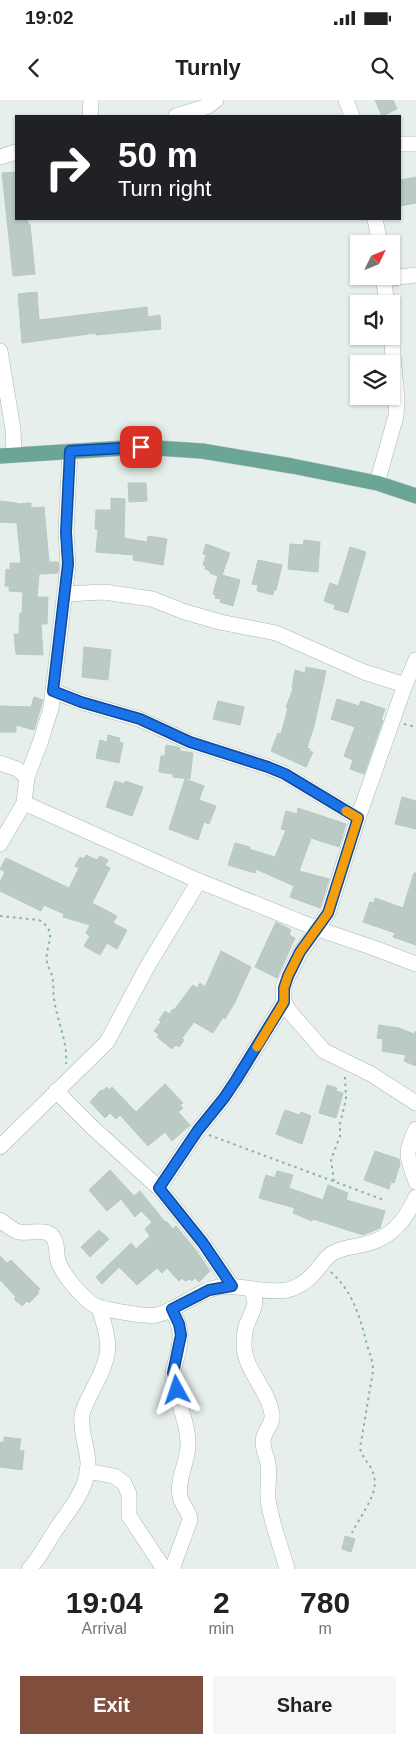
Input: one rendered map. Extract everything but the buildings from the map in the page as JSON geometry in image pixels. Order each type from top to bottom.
[{"type":"main road","points":[[7,455],[141,447],[202,451],[292,466],[377,484],[416,496]]},
{"type":"street","points":[[90,115],[91,100]]},
{"type":"street","points":[[179,115],[208,106],[216,100]]},
{"type":"street","points":[[346,100],[352,115]]},
{"type":"street","points":[[401,144],[416,144]]},
{"type":"street","points":[[0,157],[15,152]]},
{"type":"street","points":[[375,220],[378,235]]},
{"type":"street","points":[[400,276],[416,274]]},
{"type":"street","points":[[377,484],[396,416],[397,399],[392,345]]},
{"type":"street","points":[[0,351],[13,429],[7,455]]},
{"type":"street","points":[[0,844],[24,803],[27,777],[48,717],[53,691],[68,564],[66,532],[70,451]]},
{"type":"street","points":[[65,594],[104,592],[152,599],[185,612],[220,622],[276,633],[364,672],[405,686]]},
{"type":"street","points":[[159,1188],[198,1130],[232,1086],[284,1002],[284,988],[288,976],[300,952],[328,913],[358,818],[416,660]]},
{"type":"street","points":[[53,691],[81,702],[126,714],[190,742],[285,774],[358,818]]},
{"type":"street","points":[[0,763],[17,769],[27,777]]},
{"type":"street","points":[[24,803],[199,881],[318,929],[416,964]]},
{"type":"street","points":[[0,1147],[107,1042],[147,968],[199,881]]},
{"type":"street","points":[[284,1002],[299,1024],[321,1048],[371,1074],[416,1102]]},
{"type":"street","points":[[59,1088],[93,1128],[159,1188],[203,1243],[232,1286]]},
{"type":"street","points":[[416,1129],[407,1154],[416,1182]]},
{"type":"street","points":[[0,1220],[19,1232],[46,1232],[51,1234],[54,1239],[58,1261],[64,1274],[91,1303],[99,1307],[151,1316],[172,1309],[209,1290],[232,1286],[273,1291],[296,1287],[306,1281],[334,1252],[384,1238],[402,1221],[416,1197]]},
{"type":"street","points":[[250,1289],[255,1298],[255,1303],[245,1331],[244,1346],[248,1363],[266,1397],[272,1415],[272,1421],[263,1442],[268,1465],[268,1498],[287,1569]]},
{"type":"street","points":[[29,1569],[79,1496],[87,1479],[88,1463],[82,1429],[82,1416],[85,1405],[105,1368],[108,1352],[108,1338],[99,1307]]},
{"type":"street","points":[[172,1309],[181,1330],[180,1346],[173,1373],[188,1446],[180,1482],[180,1496],[190,1520],[172,1569]]},
{"type":"street","points":[[88,1471],[114,1476],[124,1483],[129,1494],[129,1516],[164,1569]]},
{"type":"path","points":[[0,916],[39,920],[49,930],[51,935],[46,954],[47,962],[53,978],[54,999],[66,1054],[59,1088]]},
{"type":"path","points":[[334,1181],[331,1160],[339,1142],[340,1124],[346,1099],[346,1082],[342,1060]]},
{"type":"path","points":[[198,1130],[384,1200]]},
{"type":"path","points":[[321,1265],[337,1278],[350,1294],[362,1321],[374,1371],[360,1448],[364,1459],[372,1470],[374,1484],[369,1500],[352,1533]]},
{"type":"slow traffic","points":[[257,1047],[278,1009],[284,1002],[284,988],[300,952],[318,929],[333,901],[358,818],[346,811]]},
{"type":"route","points":[[141,447],[70,451],[66,532],[68,564],[53,691],[81,702],[140,719],[190,742],[285,774],[358,818],[333,901],[318,929],[300,952],[288,976],[284,988],[284,1002],[224,1098],[198,1130],[159,1188],[180,1212],[232,1286],[209,1290],[172,1309],[181,1330],[180,1346],[173,1373],[177,1390]]}]
